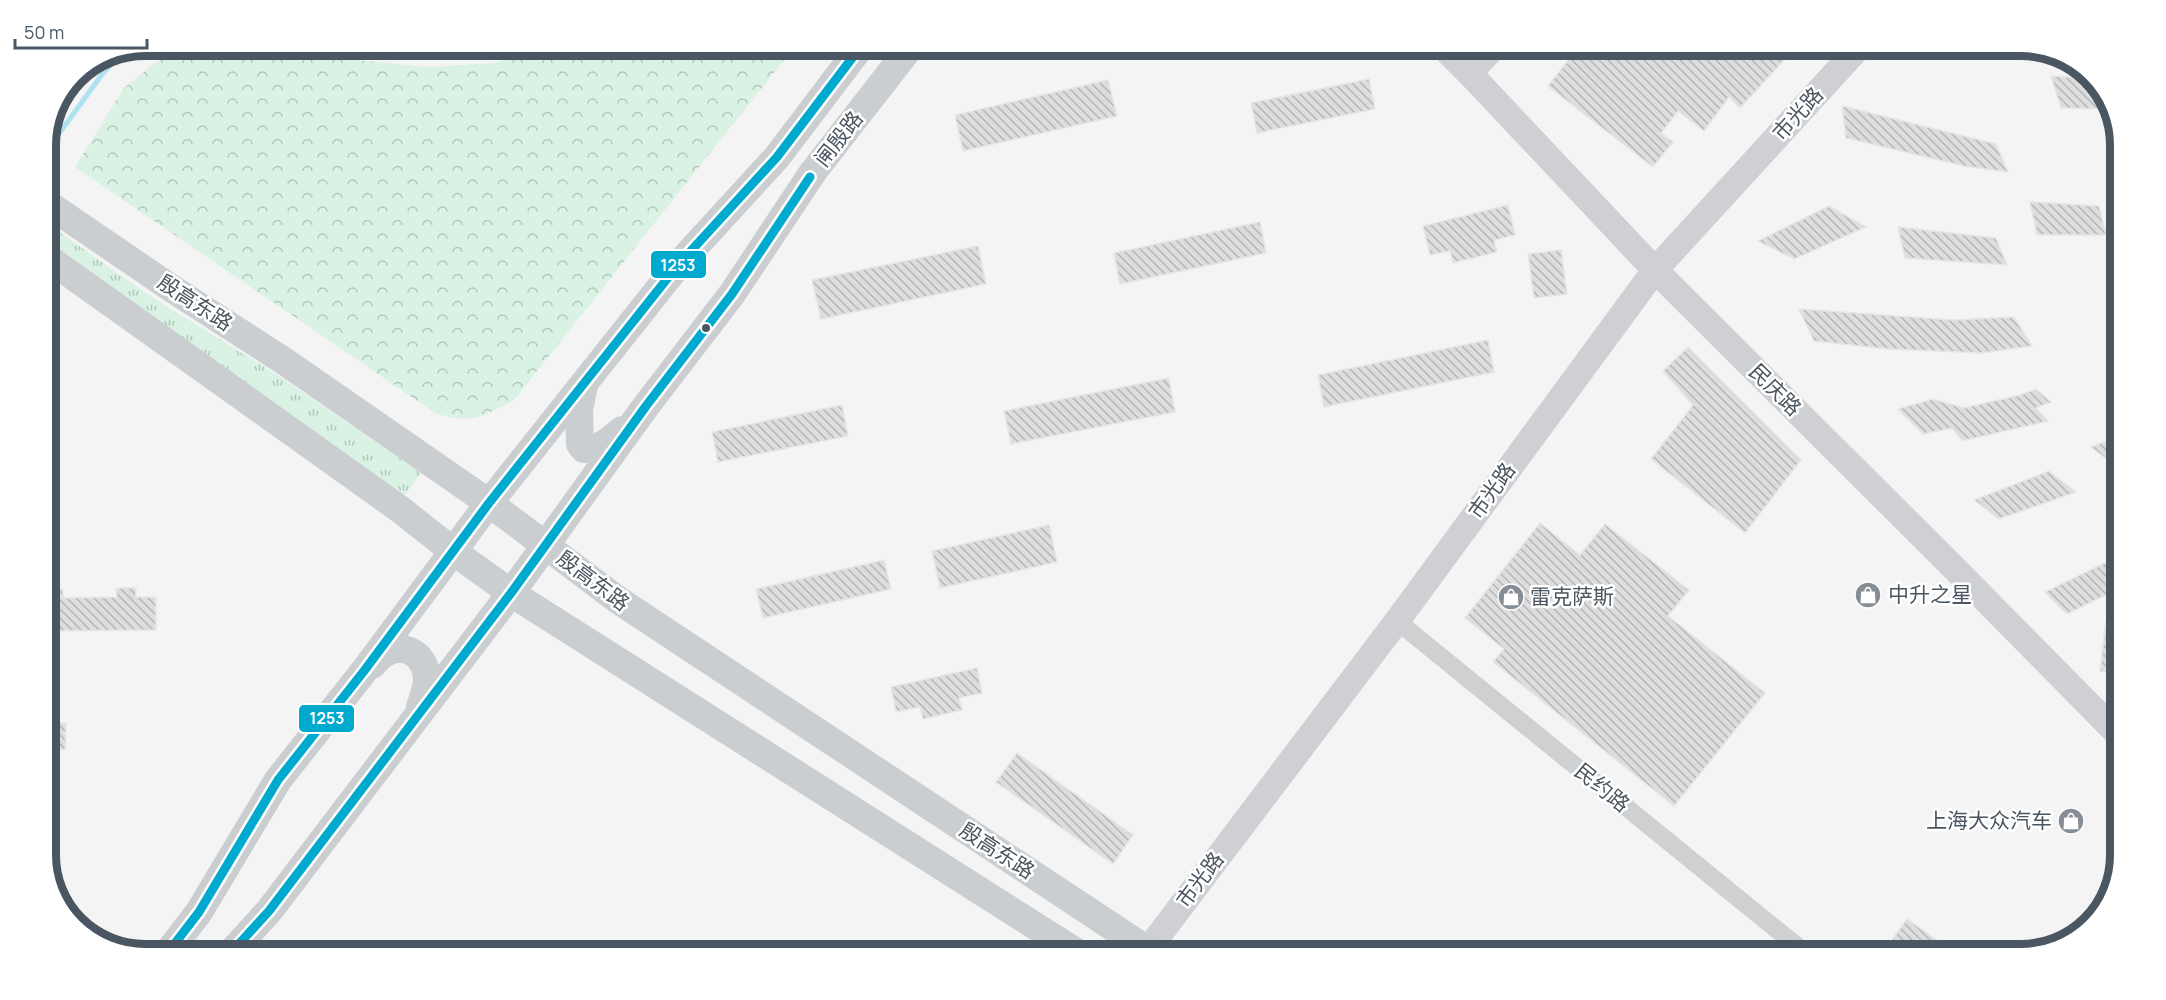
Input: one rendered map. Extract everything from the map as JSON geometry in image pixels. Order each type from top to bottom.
[{"type":"main road","name":"闸殷路","points":[[174,944],[199,912],[278,780],[364,671],[489,503],[678,265],[777,157],[854,56]]},
{"type":"main road","name":"闸殷路","points":[[239,944],[269,911],[511,593],[646,406],[732,294],[813,172],[903,56]]},
{"type":"main road","name":"殷高东路","points":[[56,210],[284,361],[489,503],[618,600],[1135,944]]},
{"type":"main road","name":"殷高东路","points":[[56,264],[401,510],[511,593],[1064,944]]},
{"type":"main road","points":[[584,383],[579,410],[578,435],[584,449],[591,449],[610,440],[646,406]]},
{"type":"main road","points":[[364,671],[387,652],[408,650],[419,656],[427,679],[419,711]]},
{"type":"street","name":"民庆路","points":[[1452,56],[1655,270],[1956,569],[2110,726]]},
{"type":"street","points":[[1472,76],[1491,56]]},
{"type":"street","name":"市光路","points":[[1156,944],[1655,270],[1851,56]]},
{"type":"street","name":"民约路","points":[[1397,621],[1794,944]]},
{"type":"street","points":[[255,944],[269,911]]},
{"type":"green space","points":[[168,56],[314,56],[429,67],[495,63],[515,56],[787,56],[514,400],[476,417],[467,419],[435,413],[75,167],[124,88],[155,63]]},
{"type":"green space","points":[[56,230],[147,294],[282,378],[421,473],[402,499],[56,246]]},
{"type":"building","points":[[1571,56],[1788,56],[1740,108],[1729,97],[1704,131],[1678,111],[1661,133],[1673,142],[1653,167],[1548,86]]},
{"type":"building","points":[[2051,76],[2079,77],[2096,95],[2103,109],[2061,108]]},
{"type":"building","points":[[1369,79],[1375,109],[1257,133],[1251,103]]},
{"type":"building","points":[[1108,80],[1117,116],[963,151],[955,115]]},
{"type":"building","points":[[1842,106],[1996,144],[2008,172],[1964,166],[1846,138]]},
{"type":"building","points":[[2030,202],[2099,206],[2106,235],[2037,235]]},
{"type":"building","points":[[1508,205],[1515,235],[1494,240],[1497,252],[1453,263],[1450,251],[1430,255],[1423,226]]},
{"type":"building","points":[[1829,206],[1866,227],[1794,259],[1758,241]]},
{"type":"building","points":[[1260,222],[1266,253],[1120,284],[1114,253]]},
{"type":"building","points":[[1898,227],[1996,238],[2007,265],[1905,258]]},
{"type":"building","points":[[978,246],[986,284],[821,319],[812,280]]},
{"type":"building","points":[[1561,250],[1567,294],[1534,298],[1528,254]]},
{"type":"building","points":[[1799,309],[1954,320],[2014,317],[2032,346],[1982,353],[1888,349],[1814,341]]},
{"type":"building","points":[[1488,340],[1494,372],[1324,407],[1318,375]]},
{"type":"building","points":[[1688,347],[1801,460],[1745,533],[1651,459],[1693,405],[1663,371]]},
{"type":"building","points":[[1169,378],[1175,412],[1011,444],[1004,411]]},
{"type":"building","points":[[2036,389],[2051,402],[2036,408],[2048,421],[1962,441],[1952,428],[1923,434],[1898,409],[1933,399],[1964,408]]},
{"type":"building","points":[[842,405],[848,436],[718,462],[712,432]]},
{"type":"building","points":[[2110,440],[2110,462],[2091,447]]},
{"type":"building","points":[[2049,471],[2076,492],[1999,519],[1974,500]]},
{"type":"building","points":[[1540,523],[1580,555],[1605,524],[1689,590],[1668,616],[1765,693],[1674,806],[1493,662],[1504,649],[1465,618]]},
{"type":"building","points":[[1049,525],[1057,562],[940,588],[932,551]]},
{"type":"building","points":[[884,560],[891,589],[763,618],[756,589]]},
{"type":"building","points":[[2110,560],[2110,593],[2067,614],[2045,592]]},
{"type":"building","points":[[116,588],[136,588],[136,597],[156,597],[156,630],[56,631],[56,589],[63,589],[63,598],[117,597]]},
{"type":"building","points":[[2106,621],[2110,621],[2110,672],[2100,671]]},
{"type":"building","points":[[977,668],[982,693],[959,698],[962,710],[923,719],[920,707],[896,712],[891,687]]},
{"type":"building","points":[[56,723],[66,723],[65,750],[56,750]]},
{"type":"building","points":[[1017,753],[1133,835],[1113,864],[996,782]]},
{"type":"building","points":[[1907,919],[1942,944],[1889,944]]},
{"type":"waterway","points":[[56,137],[103,73],[115,61]]},
{"type":"transit line","name":"1253","points":[[174,944],[199,912],[278,780],[364,671],[489,503],[678,265],[777,157],[854,56]]},
{"type":"transit line","name":"1253","points":[[239,944],[269,911],[511,593],[646,406],[732,294],[810,177]]},
{"type":"place","name":"中升之星","points":[[1868,595]]},
{"type":"place","name":"雷克萨斯","points":[[1511,597]]},
{"type":"place","name":"上海大众汽车","points":[[2071,821]]}]
